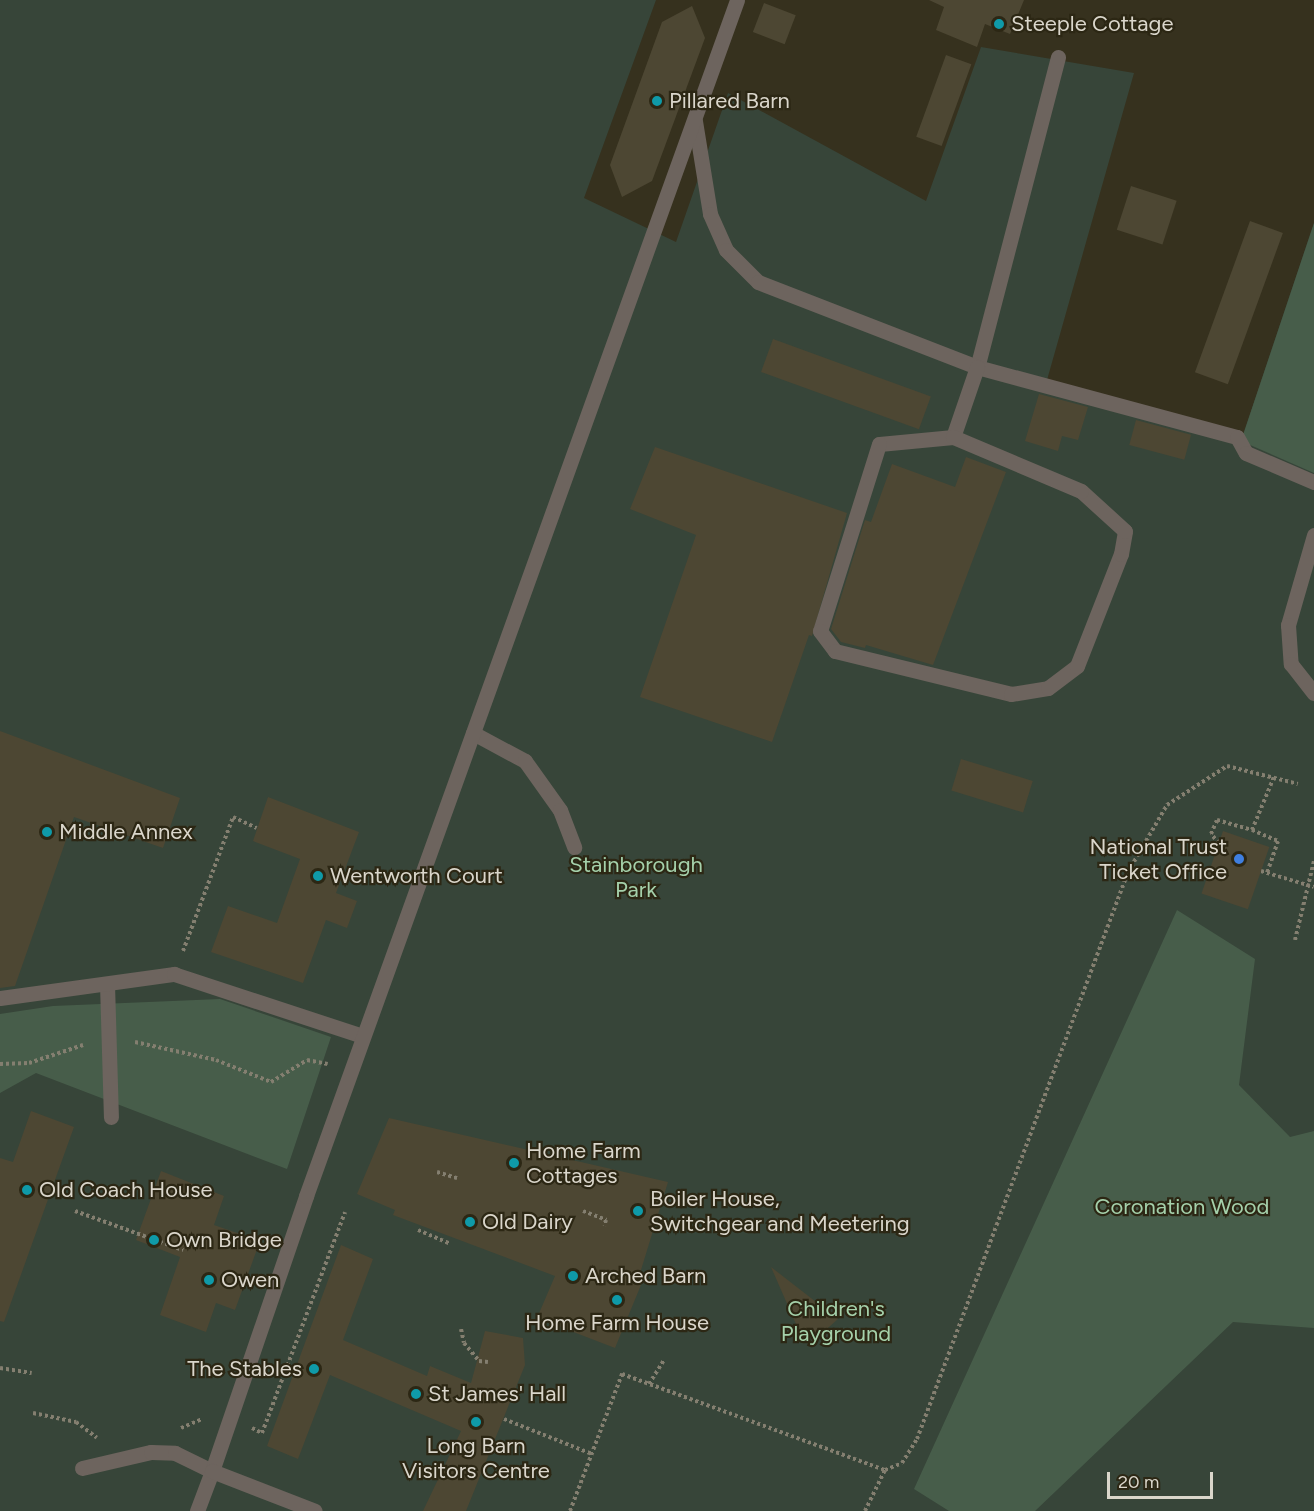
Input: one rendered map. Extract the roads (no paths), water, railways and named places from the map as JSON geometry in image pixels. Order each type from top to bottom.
[{"type":"lane","points":[[197,1511],[351,1069],[737,0]]},
{"type":"lane","points":[[953,436],[977,367],[1058,57]]},
{"type":"lane","points":[[695,118],[710,214],[726,250],[758,282],[977,367],[1237,437],[1246,453],[1314,482]]},
{"type":"lane","points":[[953,436],[1081,491],[1125,531],[1121,554],[1077,666],[1048,688],[1011,694],[835,651],[820,631],[879,444],[953,436]]},
{"type":"lane","points":[[1314,535],[1288,625],[1291,663],[1314,693]]},
{"type":"lane","points":[[472,733],[511,752],[532,769],[560,810],[574,847]]},
{"type":"lane","points":[[0,998],[174,974],[363,1036]]},
{"type":"lane","points":[[107,984],[106,1043],[111,1117]]},
{"type":"lane","points":[[82,1468],[151,1452],[175,1453],[212,1471],[315,1511]]},
{"type":"place","name":"Steeple Cottage","points":[[999,24]]},
{"type":"place","name":"Pillared Barn","points":[[657,101]]},
{"type":"place","name":"Middle Annex","points":[[47,832]]},
{"type":"place","name":"National Trust Ticket Office","points":[[1239,859]]},
{"type":"place","name":"Wentworth Court","points":[[318,876]]},
{"type":"place","name":"Home Farm Cottages","points":[[514,1163]]},
{"type":"place","name":"Old Coach House","points":[[27,1190]]},
{"type":"place","name":"Boiler House, Switchgear and Meetering","points":[[638,1211]]},
{"type":"place","name":"Old Dairy","points":[[470,1222]]},
{"type":"place","name":"Own Bridge","points":[[154,1240]]},
{"type":"place","name":"Arched Barn","points":[[573,1276]]},
{"type":"place","name":"Owen","points":[[209,1280]]},
{"type":"place","name":"Home Farm House","points":[[617,1300]]},
{"type":"place","name":"The Stables","points":[[314,1369]]},
{"type":"place","name":"St James' Hall","points":[[416,1394]]},
{"type":"place","name":"Long Barn Visitors Centre","points":[[476,1422]]},
{"type":"park label","name":"Stainborough Park","points":[[636,876]]},
{"type":"park label","name":"Coronation Wood","points":[[1182,1207]]},
{"type":"park label","name":"Children's Playground","points":[[836,1320]]}]
